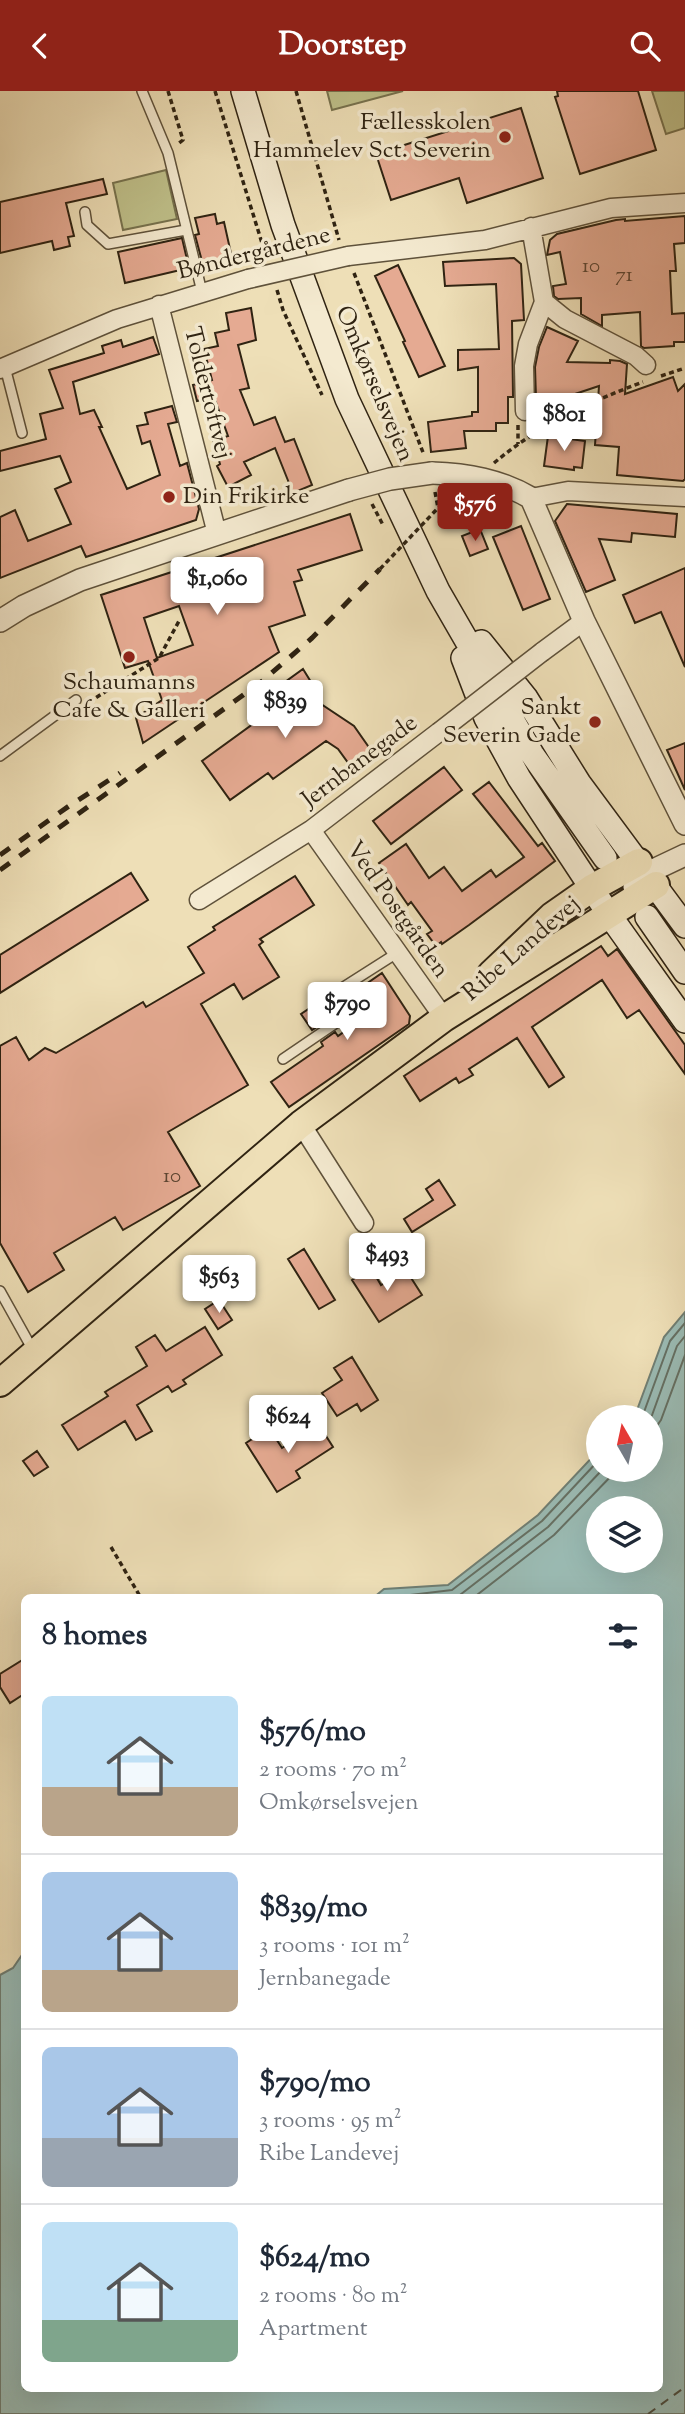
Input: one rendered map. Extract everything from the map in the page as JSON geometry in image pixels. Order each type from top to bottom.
[{"type":"main road","name":"Omkørselsvejen","points":[[243,91],[283,225],[347,400],[438,591],[532,754],[605,858]]},
{"type":"main road","points":[[438,591],[526,698],[579,783],[685,926]]},
{"type":"main road","points":[[438,591],[486,718],[519,778],[600,901],[685,1021]]},
{"type":"main road","name":"Ribe Landevej","points":[[0,1383],[301,1124],[444,1018],[531,962],[600,901],[647,873]]},
{"type":"main road","name":"Ribe Landevej","points":[[444,1018],[552,916],[600,901]]},
{"type":"main road","points":[[647,917],[685,972]]},
{"type":"street","name":"Bøndergårdene","points":[[2,368],[117,319],[247,279],[348,256],[485,240],[611,208],[685,203]]},
{"type":"street","points":[[525,411],[524,366],[528,344],[544,302],[531,227]]},
{"type":"street","points":[[544,302],[565,319],[636,356],[646,365]]},
{"type":"street","name":"Toldertoftvej","points":[[159,305],[217,534]]},
{"type":"street","points":[[0,621],[24,606],[80,580],[349,490],[390,479],[432,473],[478,477],[512,487],[531,498],[584,621],[685,824]]},
{"type":"street","points":[[531,498],[568,491],[685,497]]},
{"type":"street","name":"Jernbanegade","points":[[199,900],[311,830],[584,621]]},
{"type":"street","name":"Ved Postgården","points":[[311,830],[444,1018]]},
{"type":"street","points":[[647,873],[685,841]]},
{"type":"street","points":[[647,873],[685,855]]},
{"type":"street","points":[[647,873],[685,869]]},
{"type":"street","points":[[301,1124],[364,1223]]},
{"type":"lane","points":[[142,91],[168,153],[202,292]]},
{"type":"lane","points":[[85,212],[87,225],[108,244],[186,230]]},
{"type":"lane","points":[[2,368],[22,433]]},
{"type":"lane","points":[[0,755],[79,703]]},
{"type":"lane","points":[[283,1059],[355,1010],[342,988],[397,953]]},
{"type":"lane","points":[[0,1291],[35,1353]]},
{"type":"path","points":[[168,91],[183,140],[168,153]]},
{"type":"path","points":[[296,91],[336,234],[348,256],[432,473],[438,508],[380,569]]},
{"type":"path","points":[[478,477],[518,444],[556,419],[613,393],[685,368]]},
{"type":"path","points":[[79,703],[159,658],[179,621]]},
{"type":"path","points":[[111,1546],[139,1594]]},
{"type":"green space","points":[[327,91],[403,91],[332,110]]},
{"type":"green space","points":[[652,91],[685,91],[685,128],[666,134]]},
{"type":"green space","points":[[166,170],[177,219],[123,230],[113,183]]},
{"type":"water","points":[[685,1312],[685,2414],[0,2414],[0,1975],[13,1968],[21,1956],[21,2392],[663,2392],[663,1594],[378,1594],[384,1589],[448,1585],[538,1515],[586,1464],[586,1482],[663,1482],[663,1405],[639,1405],[664,1337]]},
{"type":"building","points":[[557,91],[638,91],[656,150],[580,174],[555,97],[558,96]]},
{"type":"building","points":[[521,108],[543,178],[467,203],[459,178],[391,200],[376,154]]},
{"type":"building","points":[[103,179],[107,194],[66,203],[74,236],[68,237],[70,246],[54,250],[52,241],[0,253],[0,202]]},
{"type":"building","points":[[215,214],[217,224],[224,222],[232,258],[203,265],[195,235],[199,234],[195,218]]},
{"type":"building","points":[[685,216],[685,243],[674,244],[676,271],[670,271],[672,314],[685,313],[685,342],[674,342],[674,346],[644,348],[641,346],[640,312],[602,315],[602,326],[581,314],[581,298],[558,299],[554,296],[553,286],[566,284],[560,252],[547,255],[550,240],[557,234],[616,220]]},
{"type":"building","points":[[182,238],[189,268],[125,283],[118,252]]},
{"type":"building","points":[[514,258],[521,264],[524,320],[512,321],[513,397],[508,397],[508,423],[496,423],[496,431],[464,431],[466,448],[431,452],[428,422],[472,416],[472,412],[478,412],[478,367],[458,370],[458,350],[499,349],[496,284],[445,286],[443,262]]},
{"type":"building","points":[[398,265],[445,366],[419,377],[375,276]]},
{"type":"building","points":[[251,308],[256,340],[238,345],[249,388],[240,390],[254,425],[275,417],[285,442],[294,439],[312,485],[293,493],[275,448],[244,462],[251,475],[228,487],[217,466],[220,464],[213,440],[228,436],[214,397],[197,401],[193,385],[212,380],[204,349],[218,346],[215,333],[229,330],[226,313]]},
{"type":"building","points":[[547,327],[578,341],[567,362],[610,363],[610,360],[627,364],[625,394],[673,377],[678,391],[685,384],[683,481],[617,475],[619,447],[595,445],[599,386],[575,394],[547,394],[547,397],[536,397],[535,367]]},
{"type":"building","points":[[153,337],[159,354],[73,382],[80,414],[94,410],[127,489],[160,475],[150,441],[142,444],[137,426],[148,424],[145,413],[172,406],[177,422],[168,424],[180,466],[187,463],[199,509],[196,520],[86,557],[81,546],[0,578],[0,517],[15,510],[28,541],[71,524],[55,489],[71,482],[60,456],[0,471],[0,451],[46,439],[40,414],[63,408],[49,370],[104,353],[102,346],[121,340],[123,347]]},
{"type":"building","points":[[548,436],[585,441],[582,468],[574,467],[574,470],[544,466]]},
{"type":"building","points":[[567,504],[677,514],[675,537],[632,533],[631,542],[599,539],[615,580],[586,592],[555,521]]},
{"type":"building","points":[[350,514],[362,550],[298,570],[302,580],[294,582],[305,615],[269,627],[279,652],[143,743],[136,718],[162,700],[148,661],[125,668],[101,595]],"holes":[[[179,606],[193,645],[157,658],[144,618]]]},
{"type":"building","points":[[521,526],[550,599],[523,610],[493,537]]},
{"type":"building","points":[[480,529],[488,549],[470,556],[462,536]]},
{"type":"building","points":[[685,568],[685,667],[661,612],[635,623],[623,595]]},
{"type":"building","points":[[303,669],[311,682],[300,690],[354,726],[375,756],[354,771],[338,749],[326,741],[273,779],[268,773],[230,800],[202,761],[283,702],[274,690]]},
{"type":"building","points":[[685,743],[685,790],[667,750]]},
{"type":"building","points":[[444,767],[462,790],[391,844],[373,821]]},
{"type":"building","points":[[489,782],[538,846],[542,843],[555,861],[436,946],[427,934],[432,931],[411,902],[408,905],[379,863],[406,844],[429,878],[444,867],[462,891],[491,870],[496,877],[524,857],[473,794]]},
{"type":"building","points":[[131,873],[148,900],[0,993],[0,955]]},
{"type":"building","points":[[295,876],[314,905],[260,939],[263,942],[259,945],[279,977],[243,999],[234,984],[201,1004],[248,1085],[168,1132],[200,1186],[123,1230],[115,1217],[54,1253],[64,1270],[28,1292],[0,1243],[0,1046],[16,1037],[29,1060],[45,1048],[56,1053],[143,1002],[146,1007],[204,973],[188,947],[215,930],[213,927]]},
{"type":"building","points":[[601,946],[608,956],[617,949],[685,1045],[685,1074],[639,1010],[627,1018],[602,980],[532,1027],[564,1077],[549,1087],[517,1038],[469,1069],[473,1075],[459,1083],[456,1078],[420,1101],[404,1076]]},
{"type":"building","points":[[382,973],[410,1016],[409,1024],[289,1107],[271,1082],[323,1046],[321,1042],[335,1032],[338,1036],[370,1013],[356,991]]},
{"type":"building","points":[[316,1004],[327,1020],[312,1030],[301,1014]]},
{"type":"building","points":[[439,1180],[455,1205],[412,1232],[404,1219],[433,1200],[426,1189]]},
{"type":"building","points":[[304,1249],[335,1300],[319,1309],[288,1259]]},
{"type":"building","points":[[371,1268],[381,1285],[406,1270],[422,1295],[379,1322],[352,1280]]},
{"type":"building","points":[[219,1300],[232,1320],[218,1329],[205,1309]]},
{"type":"building","points":[[205,1327],[222,1355],[183,1380],[186,1384],[172,1392],[168,1386],[137,1405],[152,1431],[136,1440],[125,1421],[78,1450],[62,1425],[108,1396],[105,1392],[147,1366],[136,1347],[155,1335],[166,1351]]},
{"type":"building","points":[[352,1357],[378,1400],[361,1411],[357,1404],[337,1416],[322,1393],[342,1380],[334,1368]]},
{"type":"building","points":[[319,1425],[333,1447],[296,1471],[300,1478],[277,1492],[246,1443],[269,1428],[282,1448]]},
{"type":"building","points":[[37,1451],[48,1467],[34,1476],[23,1461]]},
{"type":"building","points":[[21,1661],[21,1696],[10,1703],[0,1687],[0,1674]]},
{"type":"ferry route","points":[[648,2414],[685,2387]]},
{"type":"railway","points":[[0,870],[260,683],[312,638],[380,569]]},
{"type":"railway","points":[[0,855],[120,773]]},
{"type":"place","name":"Fællesskolen Hammelev Sct. Severin","points":[[505,137]]},
{"type":"place","name":"Din Frikirke","points":[[169,497]]},
{"type":"place","name":"Schaumanns Cafe & Galleri","points":[[129,657]]},
{"type":"place","name":"Sankt Severin Gade","points":[[595,722]]}]
